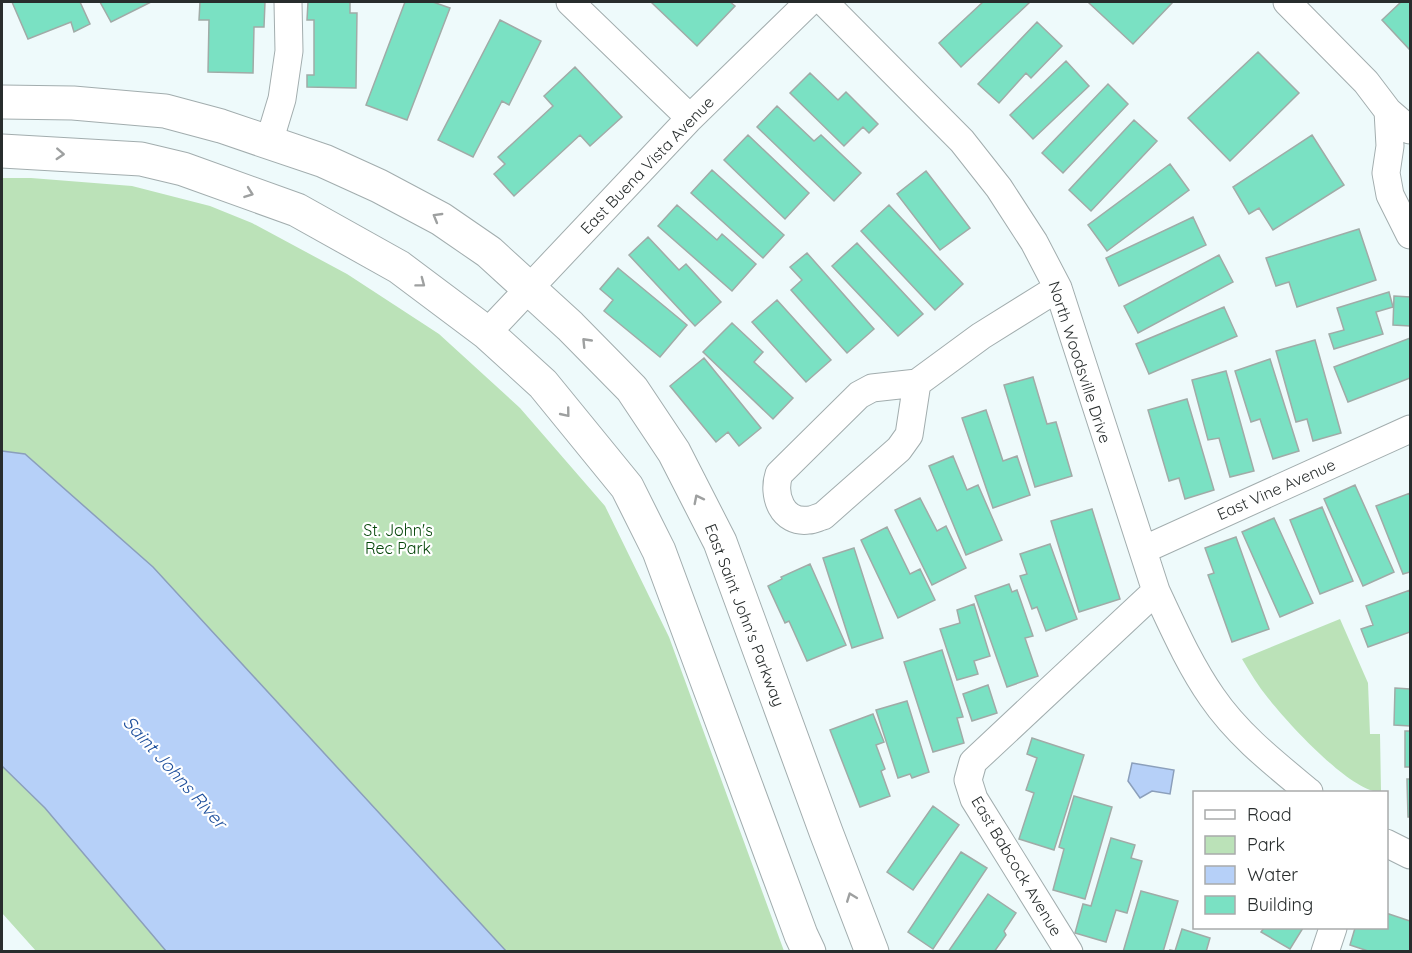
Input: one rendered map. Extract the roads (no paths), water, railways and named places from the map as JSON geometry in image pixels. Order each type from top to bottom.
[{"type":"main road","name":"East Saint John's Parkway","points":[[2,102],[73,103],[165,111],[324,161],[379,186],[441,219],[489,252],[570,326],[632,389],[674,452],[720,542],[872,951]]},
{"type":"main road","points":[[2,151],[141,159],[183,169],[297,210],[399,267],[487,333],[543,384],[627,487],[659,551],[809,951]]},
{"type":"street","points":[[269,142],[284,89],[289,51],[288,2]]},
{"type":"street","points":[[570,2],[690,118]]},
{"type":"street","name":"East Buena Vista Avenue","points":[[487,333],[690,118],[809,2]]},
{"type":"street","name":"North Woodsville Drive","points":[[824,2],[962,141],[999,188],[1034,242],[1058,288],[1156,591],[1178,637],[1212,697],[1255,747],[1308,791]]},
{"type":"street","points":[[1287,2],[1366,82],[1388,111],[1410,130]]},
{"type":"street","points":[[1388,111],[1390,146],[1386,173],[1390,195],[1410,235]]},
{"type":"street","points":[[917,383],[909,435],[899,449],[823,516],[807,521],[792,518],[778,504],[775,485],[779,474],[859,395],[872,388],[917,383],[981,336],[1058,288]]},
{"type":"street","name":"East Vine Avenue","points":[[1143,550],[1410,429]]},
{"type":"street","name":"East Babcock Avenue","points":[[1068,951],[974,799],[968,780],[973,762],[1156,591]]},
{"type":"street","points":[[1388,844],[1410,855]]},
{"type":"street","points":[[1325,951],[1332,929]]},
{"type":"water","name":"Saint Johns River","points":[[2,451],[25,454],[153,567],[506,951],[166,951],[45,808],[2,766]]},
{"type":"water","points":[[1132,763],[1174,770],[1170,794],[1152,791],[1140,798],[1128,781]]},
{"type":"park label","name":"St. John's Rec Park","points":[[398,539]]}]
